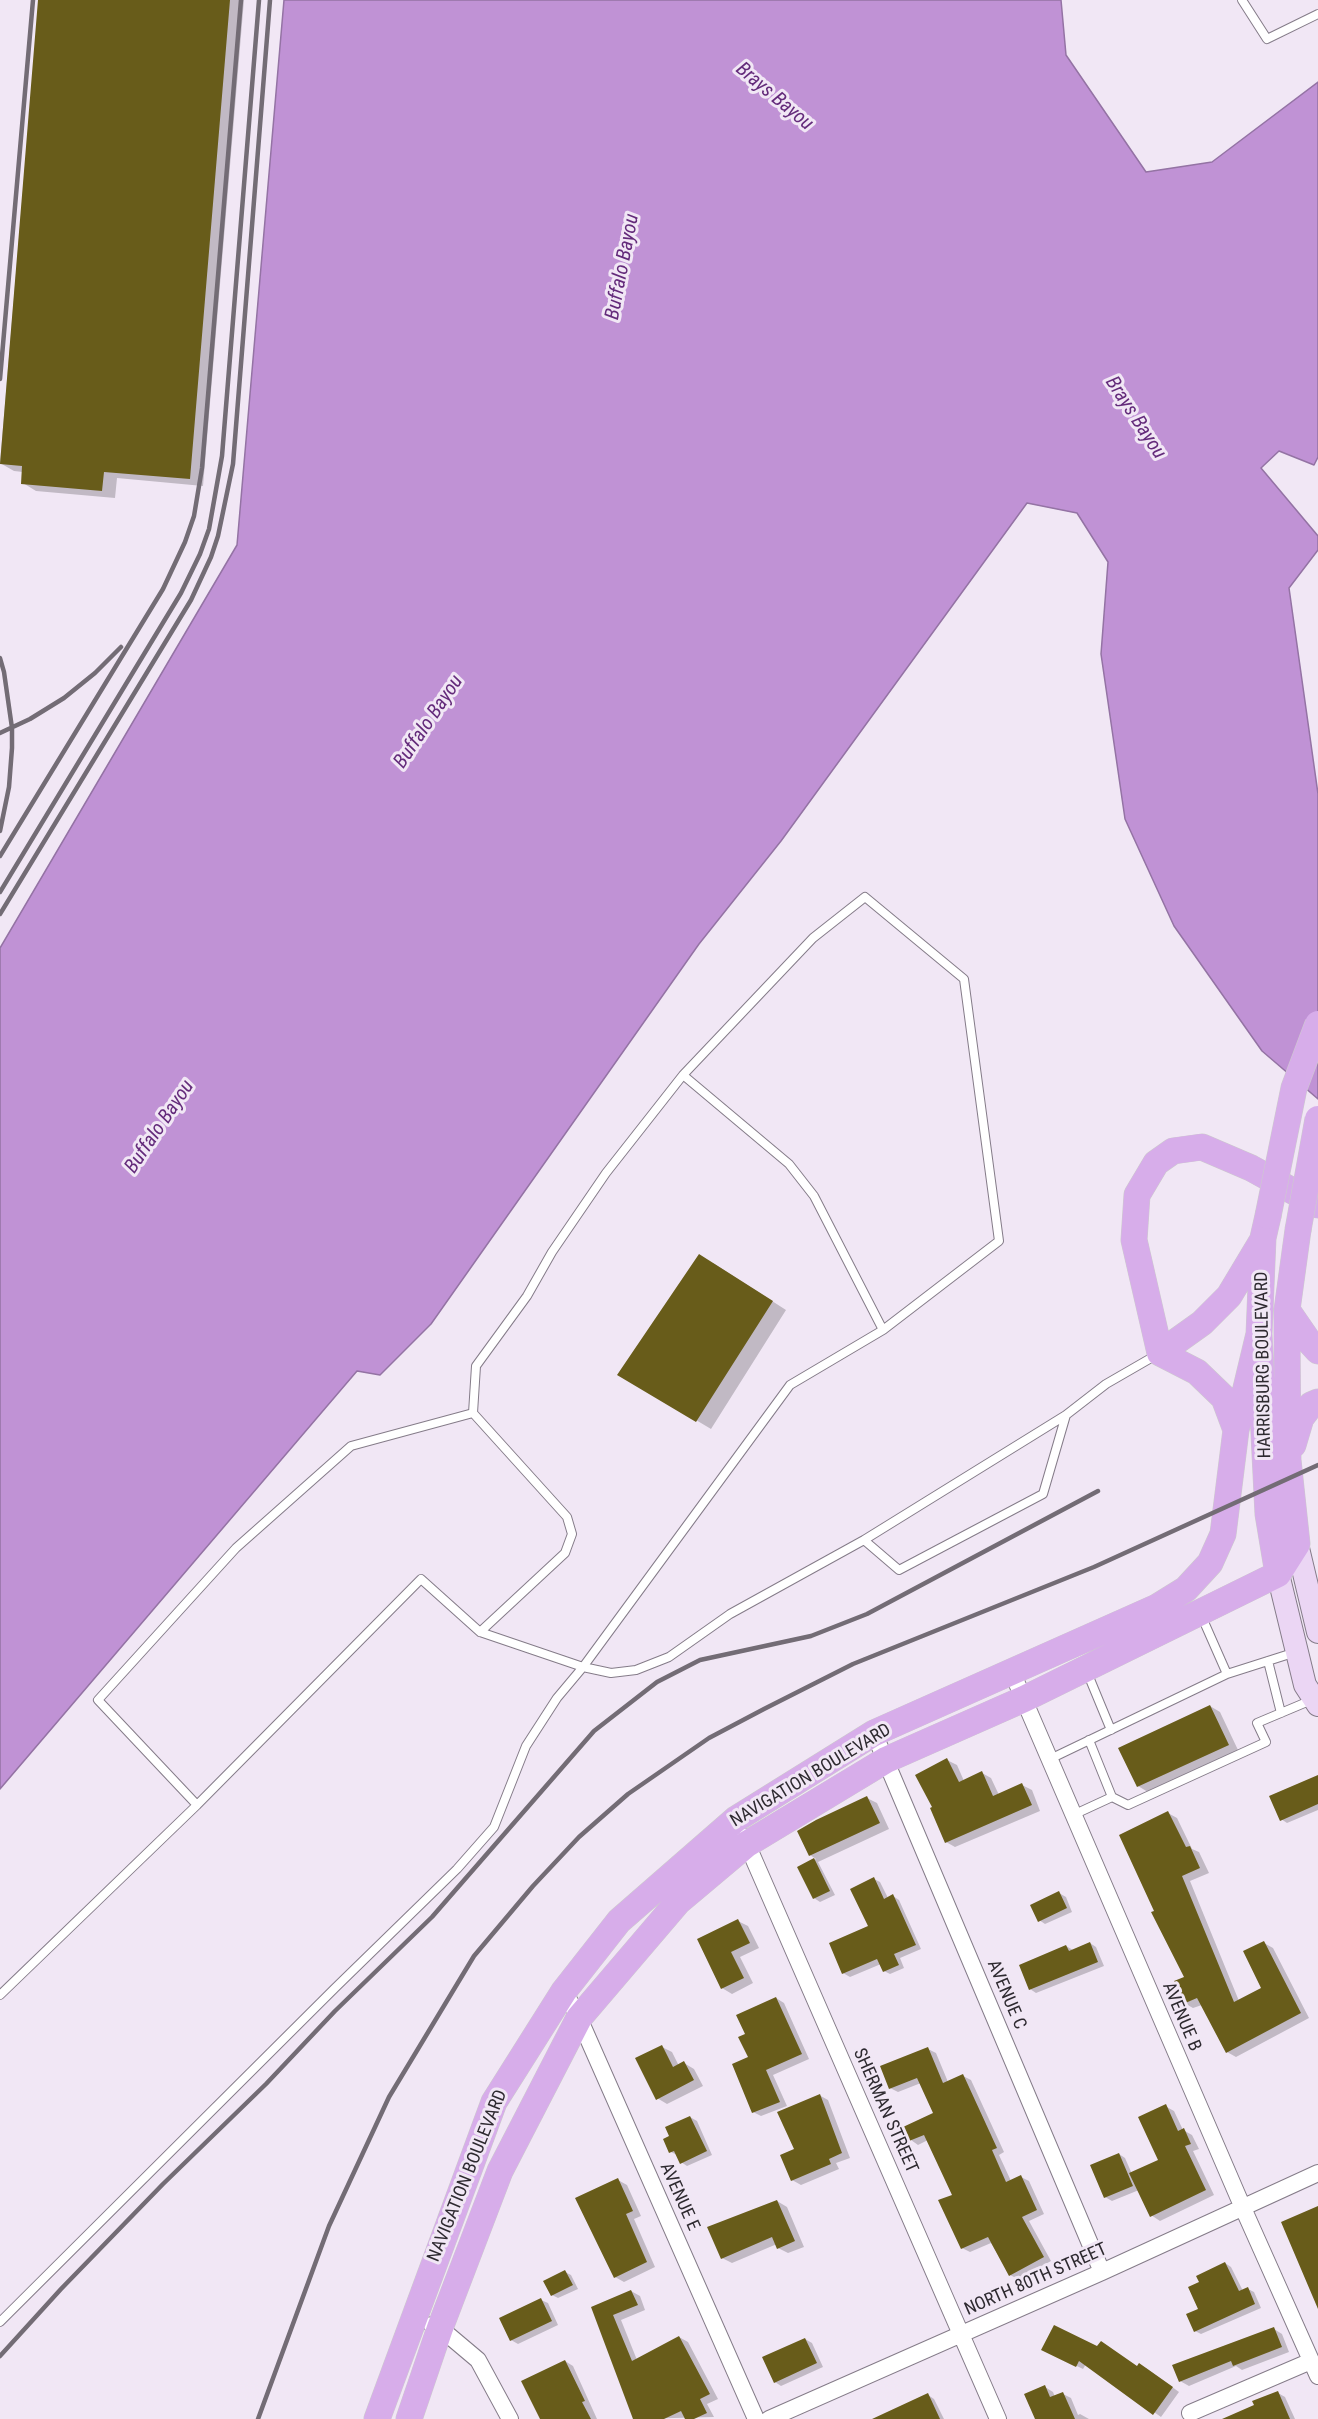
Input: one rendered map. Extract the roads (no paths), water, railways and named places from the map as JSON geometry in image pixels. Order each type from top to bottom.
[{"type":"main road","name":"HARRISBURG BOULEVARD","points":[[1316,1702],[1305,1685],[1278,1574],[1268,1514],[1259,1334],[1266,1227],[1294,1088],[1318,1024]]},
{"type":"main road","name":"HARRISBURG BOULEVARD","points":[[1318,1119],[1298,1230],[1287,1310],[1288,1460],[1297,1544],[1318,1632]]},
{"type":"main road","points":[[1236,1430],[1224,1398],[1197,1372],[1160,1353],[1134,1240],[1137,1195],[1156,1163],[1173,1151],[1202,1147],[1251,1168],[1318,1204]]},
{"type":"main road","points":[[1160,1353],[1202,1323],[1229,1296],[1266,1227]]},
{"type":"main road","points":[[1287,1310],[1318,1351]]},
{"type":"main road","name":"NAVIGATION BOULEVARD","points":[[377,2419],[494,2102],[564,1991],[619,1921],[736,1819],[874,1733],[1157,1607],[1186,1589],[1210,1563],[1223,1534],[1236,1430],[1259,1334]]},
{"type":"main road","points":[[1288,1460],[1301,1418],[1311,1405],[1318,1402]]},
{"type":"main road","points":[[1278,1574],[1297,1544]]},
{"type":"main road","name":"NAVIGATION BOULEVARD","points":[[409,2419],[440,2328],[500,2171],[579,2018],[678,1902],[747,1844],[886,1760],[1024,1699],[1278,1574]]},
{"type":"street","name":"AVENUE B","points":[[1012,1672],[1243,2208],[1315,2368]]},
{"type":"street","name":"AVENUE C","points":[[874,1733],[1102,2272]]},
{"type":"street","name":"SHERMAN STREET","points":[[736,1819],[998,2419]]},
{"type":"street","name":"AVENUE E","points":[[564,1991],[579,2018],[756,2419]]},
{"type":"street","name":"NORTH 80TH STREET","points":[[770,2419],[1102,2272],[1318,2173]]},
{"type":"street","points":[[413,2317],[440,2328],[478,2360],[510,2419]]},
{"type":"street","points":[[1191,2414],[1315,2368]]},
{"type":"lane","points":[[1242,0],[1267,39],[1318,14]]},
{"type":"lane","points":[[0,2322],[326,1996],[457,1869],[494,1827],[526,1746],[557,1698],[583,1667],[790,1385],[883,1330],[999,1241],[964,979],[866,897],[813,938],[683,1075],[606,1173],[552,1252],[527,1296],[476,1366],[473,1413],[567,1517],[572,1534],[565,1553],[480,1632]]},
{"type":"lane","points":[[683,1075],[789,1164],[814,1196],[883,1330]]},
{"type":"lane","points":[[0,1995],[196,1805],[421,1579],[480,1632],[583,1667],[611,1673],[636,1670],[669,1657],[730,1614],[864,1540],[1066,1415],[1106,1384],[1160,1353]]},
{"type":"lane","points":[[196,1805],[98,1700],[236,1548],[351,1446],[473,1413]]},
{"type":"lane","points":[[864,1540],[899,1570],[1043,1494],[1066,1415]]},
{"type":"lane","points":[[1200,1612],[1227,1674]]},
{"type":"lane","points":[[1050,1759],[1227,1674],[1297,1652]]},
{"type":"lane","points":[[1268,1661],[1281,1713]]},
{"type":"lane","points":[[1086,1668],[1111,1730]]},
{"type":"lane","points":[[1089,1740],[1112,1797],[1128,1805],[1266,1742],[1257,1723],[1316,1702]]},
{"type":"lane","points":[[1073,1815],[1112,1797]]},
{"type":"water","points":[[284,0],[1061,0],[1066,55],[1146,172],[1212,162],[1318,82],[1318,457],[1314,465],[1279,451],[1261,468],[1318,536],[1318,550],[1289,588],[1318,794],[1318,1099],[1262,1051],[1174,926],[1125,819],[1101,654],[1108,562],[1077,513],[1027,503],[781,841],[699,944],[431,1324],[380,1375],[357,1371],[0,1789],[0,948],[237,545]]},
{"type":"railway","points":[[0,379],[33,0]]},
{"type":"railway","points":[[0,856],[163,589],[185,542],[194,516],[202,468],[241,0]]},
{"type":"railway","points":[[0,892],[181,593],[209,529],[222,456],[259,0]]},
{"type":"railway","points":[[0,914],[191,600],[218,536],[233,464],[270,0]]},
{"type":"railway","points":[[0,733],[30,719],[64,698],[95,673],[121,647]]},
{"type":"railway","points":[[0,658],[12,728],[9,787],[0,831]]},
{"type":"railway","points":[[258,2419],[329,2226],[389,2097],[474,1956],[533,1886],[579,1837],[628,1794],[709,1738],[853,1664],[1094,1567],[1318,1465]]},
{"type":"railway","points":[[0,2356],[61,2289],[163,2184],[432,1917],[594,1731],[657,1682],[700,1660],[811,1636],[867,1614],[1098,1491]]},
{"type":"water label","name":"Brays Bayou","points":[[774,97]]},
{"type":"water label","name":"Buffalo Bayou","points":[[623,267]]},
{"type":"water label","name":"Brays Bayou","points":[[1135,418]]},
{"type":"water label","name":"Buffalo Bayou","points":[[429,722]]},
{"type":"water label","name":"Buffalo Bayou","points":[[160,1127]]}]
